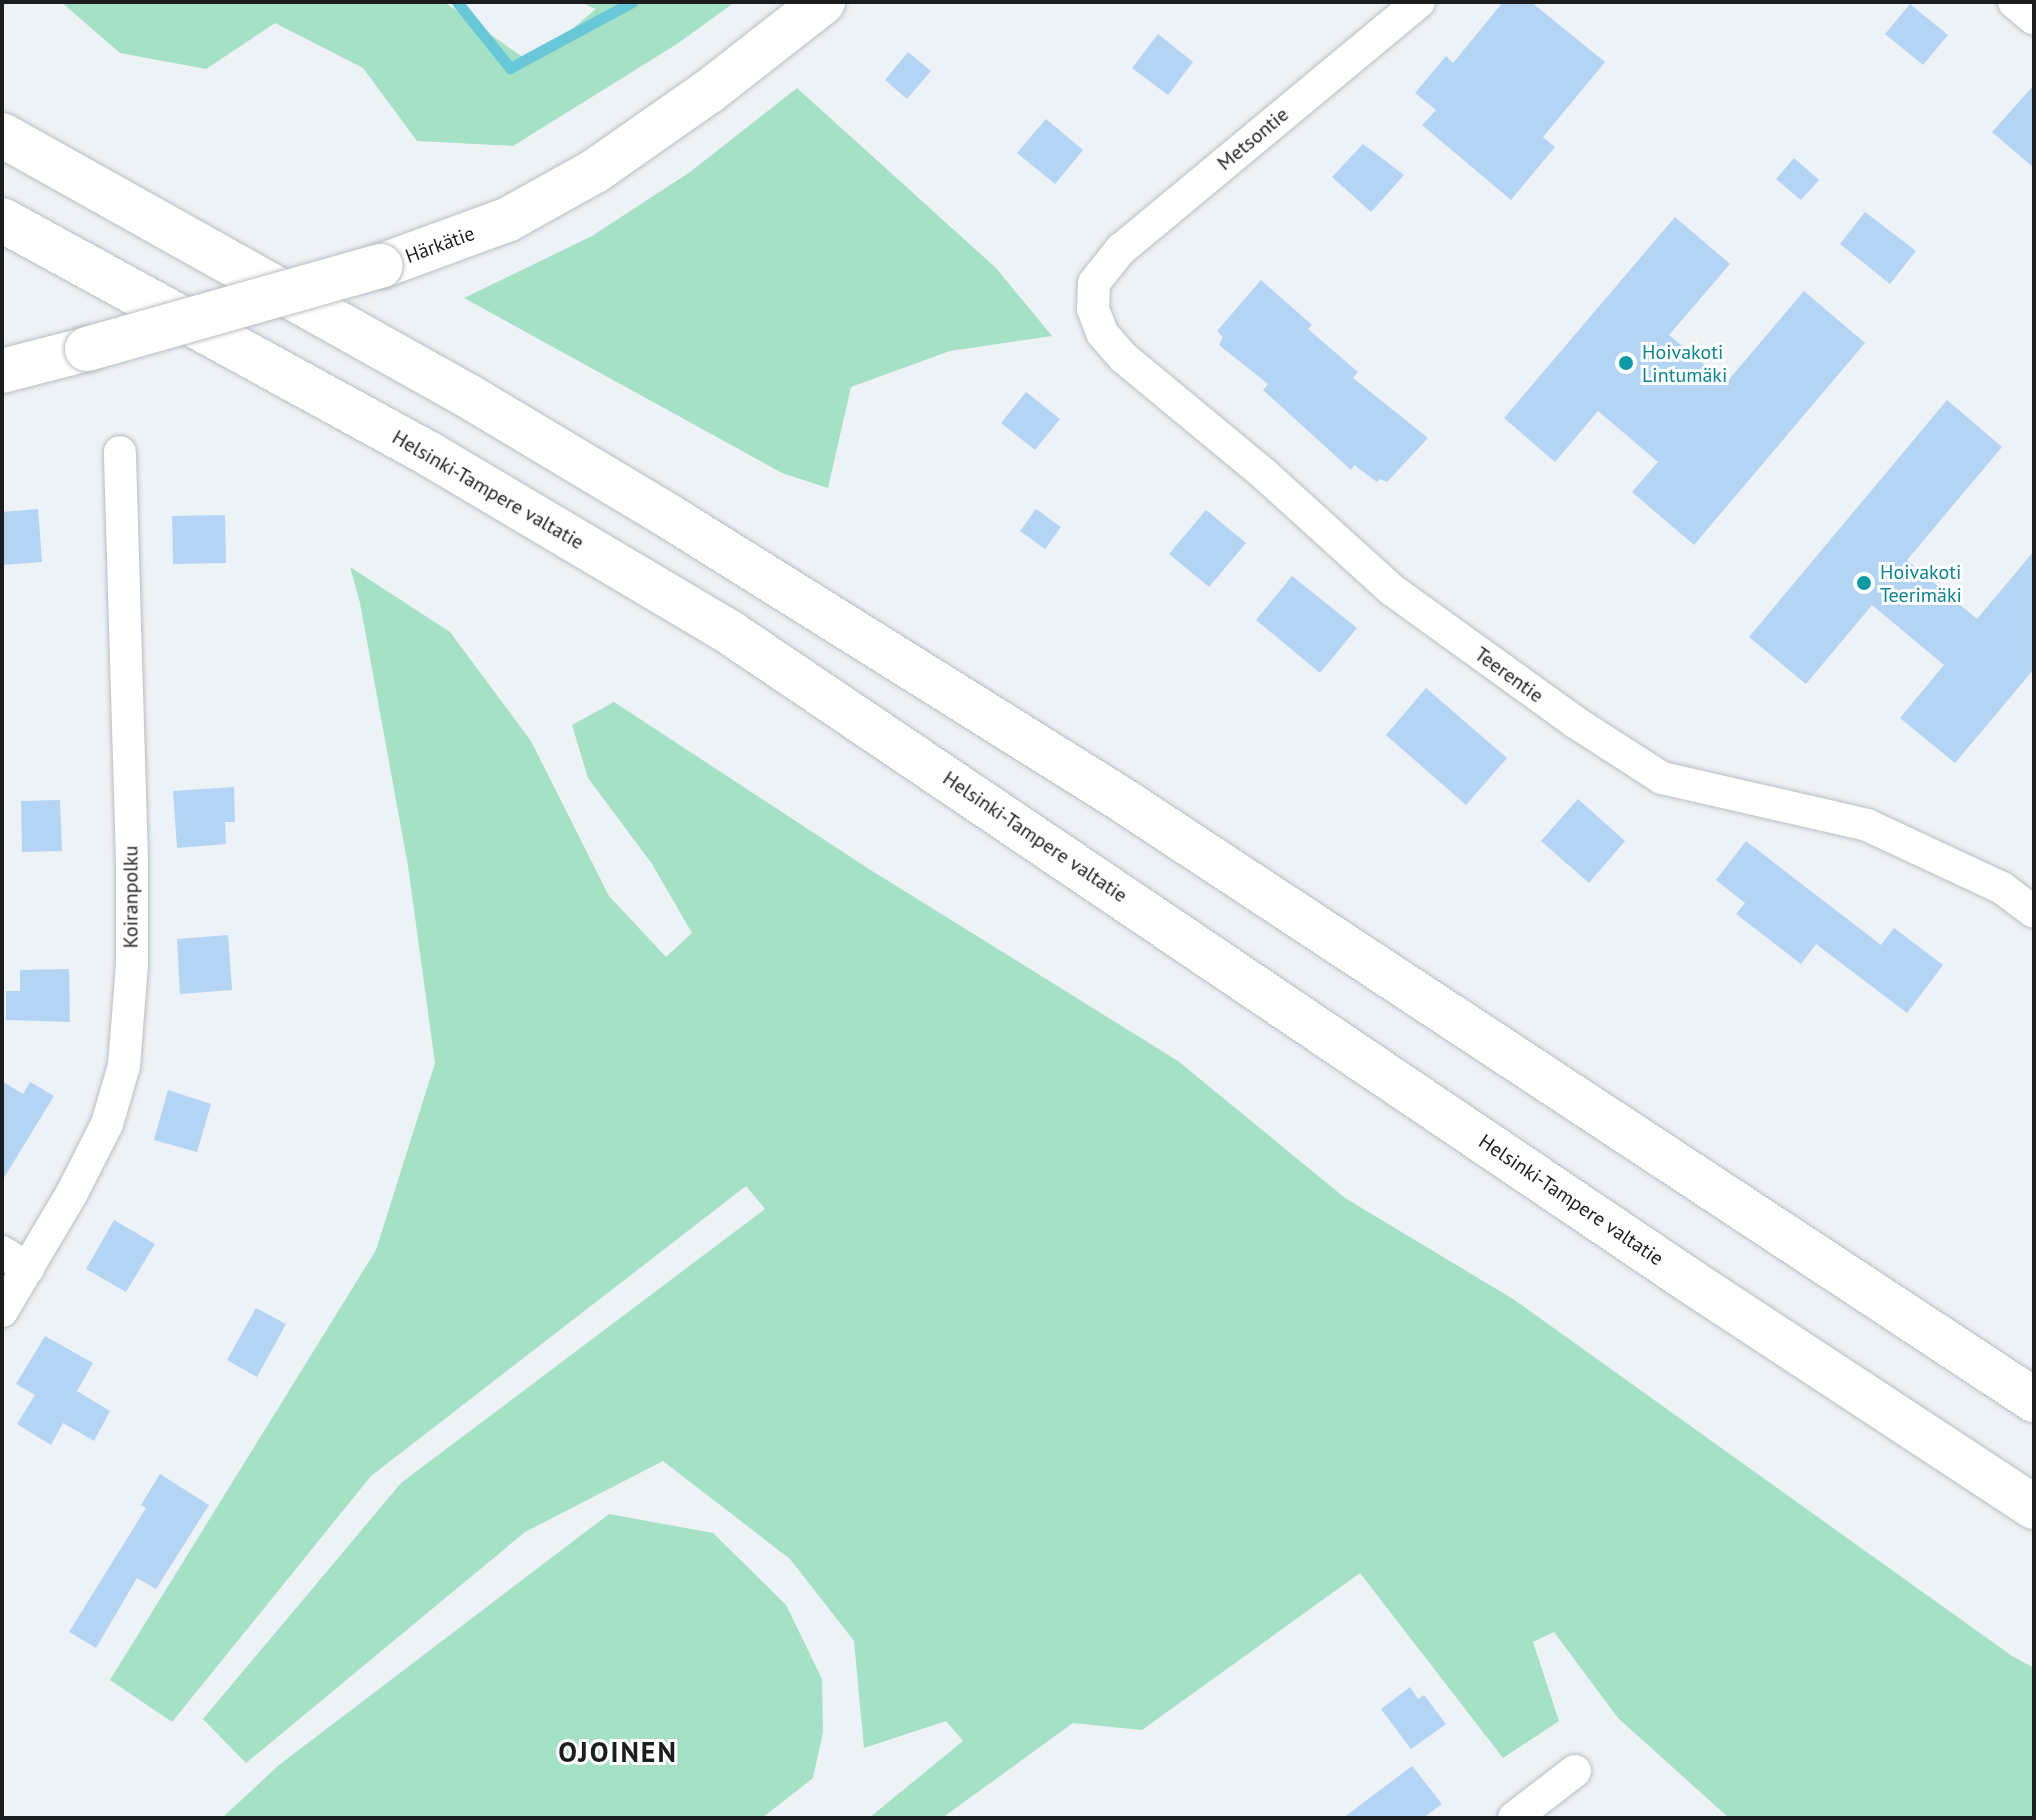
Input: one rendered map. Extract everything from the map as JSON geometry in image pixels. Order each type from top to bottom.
[{"type":"main road","name":"Härkätie","points":[[2,371],[381,266],[507,220],[595,171],[708,92],[823,2]]},
{"type":"main road","points":[[2,135],[468,396],[681,523],[1118,797],[2034,1400]]},
{"type":"main road","name":"Helsinki-Tampere valtatie","points":[[2,220],[431,455],[732,634],[1690,1281],[2034,1507]]},
{"type":"street","name":"Metsontie","points":[[1094,283],[1121,249],[1419,2]]},
{"type":"street","points":[[2014,2],[2034,19]]},
{"type":"street","name":"Teerentie","points":[[1094,283],[1093,309],[1102,333],[1124,358],[1264,474],[1392,590],[1575,722],[1662,778],[1867,825],[2002,888],[2034,912]]},
{"type":"street","name":"Koiranpolku","points":[[2,1311],[15,1260],[107,1124],[124,1066],[132,964],[132,861],[120,452]]},
{"type":"street","points":[[1514,1818],[1575,1771]]},
{"type":"green space","points":[[61,2],[444,2],[531,63],[596,9],[580,2],[735,2],[677,44],[513,146],[417,141],[363,68],[275,23],[206,69],[120,53]]},
{"type":"green space","points":[[797,88],[996,268],[1052,336],[950,351],[851,387],[828,488],[782,473],[464,298],[592,236],[690,172]]},
{"type":"green space","points":[[350,567],[450,632],[531,741],[609,896],[666,957],[692,933],[652,864],[588,778],[572,725],[614,702],[869,869],[1178,1061],[1345,1198],[1513,1299],[2012,1656],[2034,1668],[2034,1818],[1729,1818],[1618,1718],[1554,1632],[1533,1642],[1559,1721],[1503,1758],[1360,1573],[1142,1730],[1073,1723],[942,1818],[869,1818],[963,1741],[946,1721],[864,1748],[854,1641],[790,1559],[663,1461],[525,1532],[246,1763],[203,1719],[401,1483],[765,1209],[746,1186],[371,1476],[172,1722],[110,1680],[376,1250],[435,1063],[408,866],[360,603]]},
{"type":"green space","points":[[609,1514],[713,1533],[786,1605],[822,1679],[823,1732],[813,1778],[762,1818],[222,1818],[279,1765]]},
{"type":"building","points":[[1503,2],[1531,2],[1605,62],[1543,137],[1555,147],[1511,200],[1422,125],[1436,110],[1415,93],[1446,56],[1453,63]]},
{"type":"building","points":[[1910,4],[1948,35],[1923,65],[1885,34]]},
{"type":"building","points":[[1158,34],[1193,62],[1168,95],[1132,68]]},
{"type":"building","points":[[908,52],[931,71],[907,99],[885,80]]},
{"type":"building","points":[[2034,85],[2034,168],[1992,132]]},
{"type":"building","points":[[1046,119],[1083,150],[1055,184],[1017,153]]},
{"type":"building","points":[[1363,144],[1404,175],[1371,212],[1332,177]]},
{"type":"building","points":[[1794,158],[1819,180],[1801,200],[1776,179]]},
{"type":"building","points":[[1865,212],[1916,251],[1890,284],[1840,244]]},
{"type":"building","name":"Hoivakoti Lintumäki","points":[[1675,217],[1730,264],[1669,335],[1726,383],[1804,291],[1865,343],[1694,545],[1632,492],[1658,462],[1598,411],[1555,462],[1504,418]]},
{"type":"building","points":[[1261,280],[1312,325],[1308,329],[1358,372],[1353,378],[1428,438],[1387,482],[1380,479],[1377,482],[1354,465],[1351,470],[1263,390],[1268,384],[1219,345],[1223,337],[1217,331]]},
{"type":"building","points":[[1026,392],[1060,419],[1035,450],[1001,423]]},
{"type":"building","name":"Hoivakoti Teerimäki","points":[[1947,400],[2002,447],[1907,560],[1977,619],[2034,551],[2034,669],[1955,763],[1900,718],[1944,665],[1872,605],[1806,684],[1749,637]]},
{"type":"building","points":[[38,509],[42,562],[2,565],[2,512]]},
{"type":"building","points":[[1036,509],[1061,527],[1045,549],[1020,531]]},
{"type":"building","points":[[1206,510],[1246,543],[1209,587],[1169,554]]},
{"type":"building","points":[[225,515],[226,563],[173,564],[172,516]]},
{"type":"building","points":[[1292,576],[1357,628],[1320,673],[1256,620]]},
{"type":"building","points":[[1426,688],[1507,758],[1466,805],[1386,735]]},
{"type":"building","points":[[234,787],[235,822],[225,822],[226,844],[177,848],[173,791]]},
{"type":"building","points":[[1578,799],[1625,841],[1589,883],[1541,841]]},
{"type":"building","points":[[60,800],[62,851],[22,852],[21,801]]},
{"type":"building","points":[[1746,841],[1881,945],[1894,928],[1943,965],[1907,1013],[1816,944],[1801,964],[1736,914],[1745,903],[1716,880]]},
{"type":"building","points":[[228,935],[232,990],[180,994],[177,939]]},
{"type":"building","points":[[69,969],[70,1022],[6,1020],[6,991],[20,991],[20,970]]},
{"type":"building","points":[[2,1081],[23,1094],[30,1082],[54,1096],[2,1181]]},
{"type":"building","points":[[168,1090],[211,1104],[197,1152],[154,1140]]},
{"type":"building","points":[[114,1220],[155,1244],[126,1292],[86,1269]]},
{"type":"building","points":[[256,1308],[286,1324],[257,1377],[227,1360]]},
{"type":"building","points":[[45,1336],[93,1363],[77,1391],[110,1411],[94,1441],[63,1423],[51,1445],[17,1424],[35,1395],[16,1384]]},
{"type":"building","points":[[160,1474],[209,1505],[156,1589],[137,1578],[96,1648],[69,1632],[146,1508],[141,1505]]},
{"type":"building","points":[[1410,1687],[1418,1699],[1424,1695],[1446,1724],[1411,1749],[1381,1709]]},
{"type":"building","points":[[1412,1766],[1442,1804],[1423,1818],[1343,1818]]},
{"type":"waterway","points":[[457,2],[510,68],[632,2]]},
{"type":"place","name":"Hoivakoti Lintumäki","points":[[1626,363]]},
{"type":"place","name":"Hoivakoti Teerimäki","points":[[1864,583]]},
{"type":"district","name":"OJOINEN","points":[[618,1752]]}]
